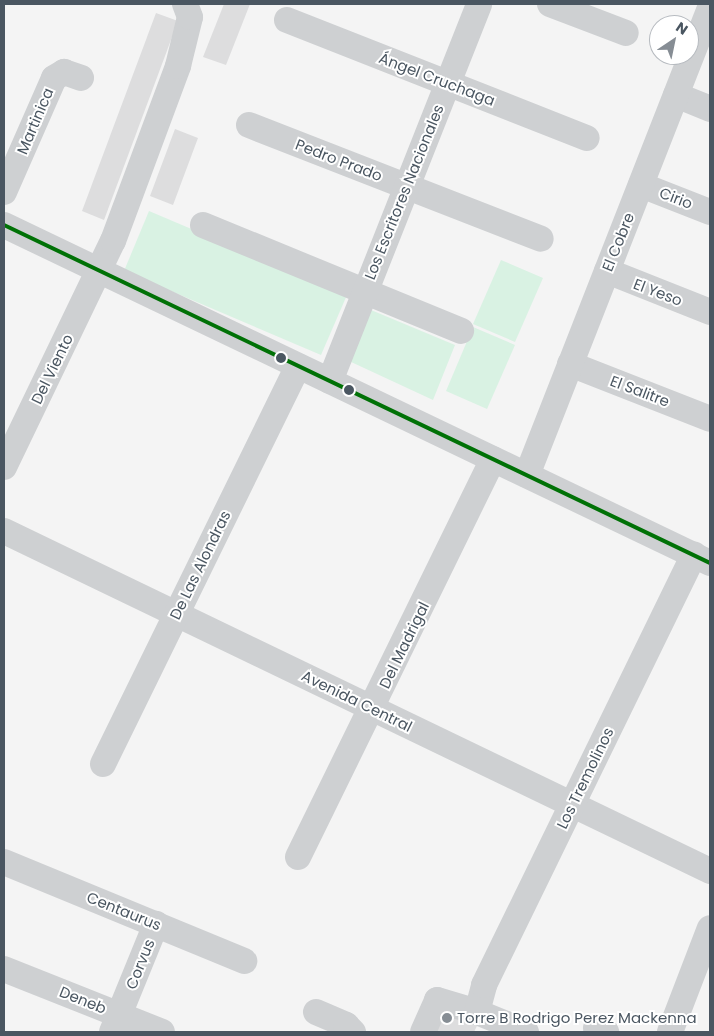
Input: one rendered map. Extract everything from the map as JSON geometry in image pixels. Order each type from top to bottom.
[{"type":"street","name":"Del Viento","points":[[4,467],[100,271],[178,66],[190,18],[185,4]]},
{"type":"street","name":"Los Escritores Nacionales","points":[[330,381],[479,4]]},
{"type":"street","points":[[550,4],[626,33]]},
{"type":"street","name":"El Cobre","points":[[527,475],[710,10]]},
{"type":"street","name":"Ángel Cruchaga","points":[[287,20],[587,138]]},
{"type":"street","name":"Martinica","points":[[4,192],[11,153],[54,78],[64,72],[81,78]]},
{"type":"street","points":[[676,96],[710,109]]},
{"type":"street","name":"Pedro Prado","points":[[249,125],[541,238]]},
{"type":"street","name":"Cirio","points":[[641,185],[710,212]]},
{"type":"street","points":[[4,225],[702,559]]},
{"type":"street","points":[[203,225],[461,331]]},
{"type":"street","name":"El Yeso","points":[[607,271],[710,312]]},
{"type":"street","name":"El Salitre","points":[[570,364],[710,419]]},
{"type":"street","name":"De Las Alondras","points":[[103,764],[298,366]]},
{"type":"street","name":"Del Madrigal","points":[[298,857],[373,709],[493,459]]},
{"type":"street","name":"Avenida Central","points":[[4,531],[710,871]]},
{"type":"street","name":"Los Tremolinos","points":[[480,1000],[572,805],[702,559]]},
{"type":"street","name":"Centaurus","points":[[4,862],[244,961]]},
{"type":"street","name":"Corvus","points":[[116,1024],[156,924]]},
{"type":"street","points":[[670,1032],[710,928]]},
{"type":"street","name":"Deneb","points":[[4,969],[116,1024],[162,1032]]},
{"type":"street","points":[[423,1032],[437,1000],[480,1000],[526,1032]]},
{"type":"street","points":[[316,1012],[346,1025],[352,1032]]},
{"type":"green space","points":[[149,211],[347,295],[321,355],[124,271]]},
{"type":"green space","points":[[501,260],[543,278],[515,342],[473,324]]},
{"type":"green space","points":[[371,310],[455,345],[433,400],[349,361]]},
{"type":"green space","points":[[473,327],[515,345],[487,409],[446,391]]},
{"type":"building","points":[[224,4],[250,4],[226,65],[203,57]]},
{"type":"building","points":[[156,13],[178,21],[104,220],[82,211]]},
{"type":"building","points":[[175,129],[198,138],[173,205],[150,196]]},
{"type":"building","name":"Torre B Rodrigo Perez Mackenna","points":[[440,1011],[477,1026],[474,1032],[431,1032]]},
{"type":"transit line","points":[[4,225],[710,563]]},
{"type":"place","name":"Torre B Rodrigo Perez Mackenna","points":[[447,1018]]}]
